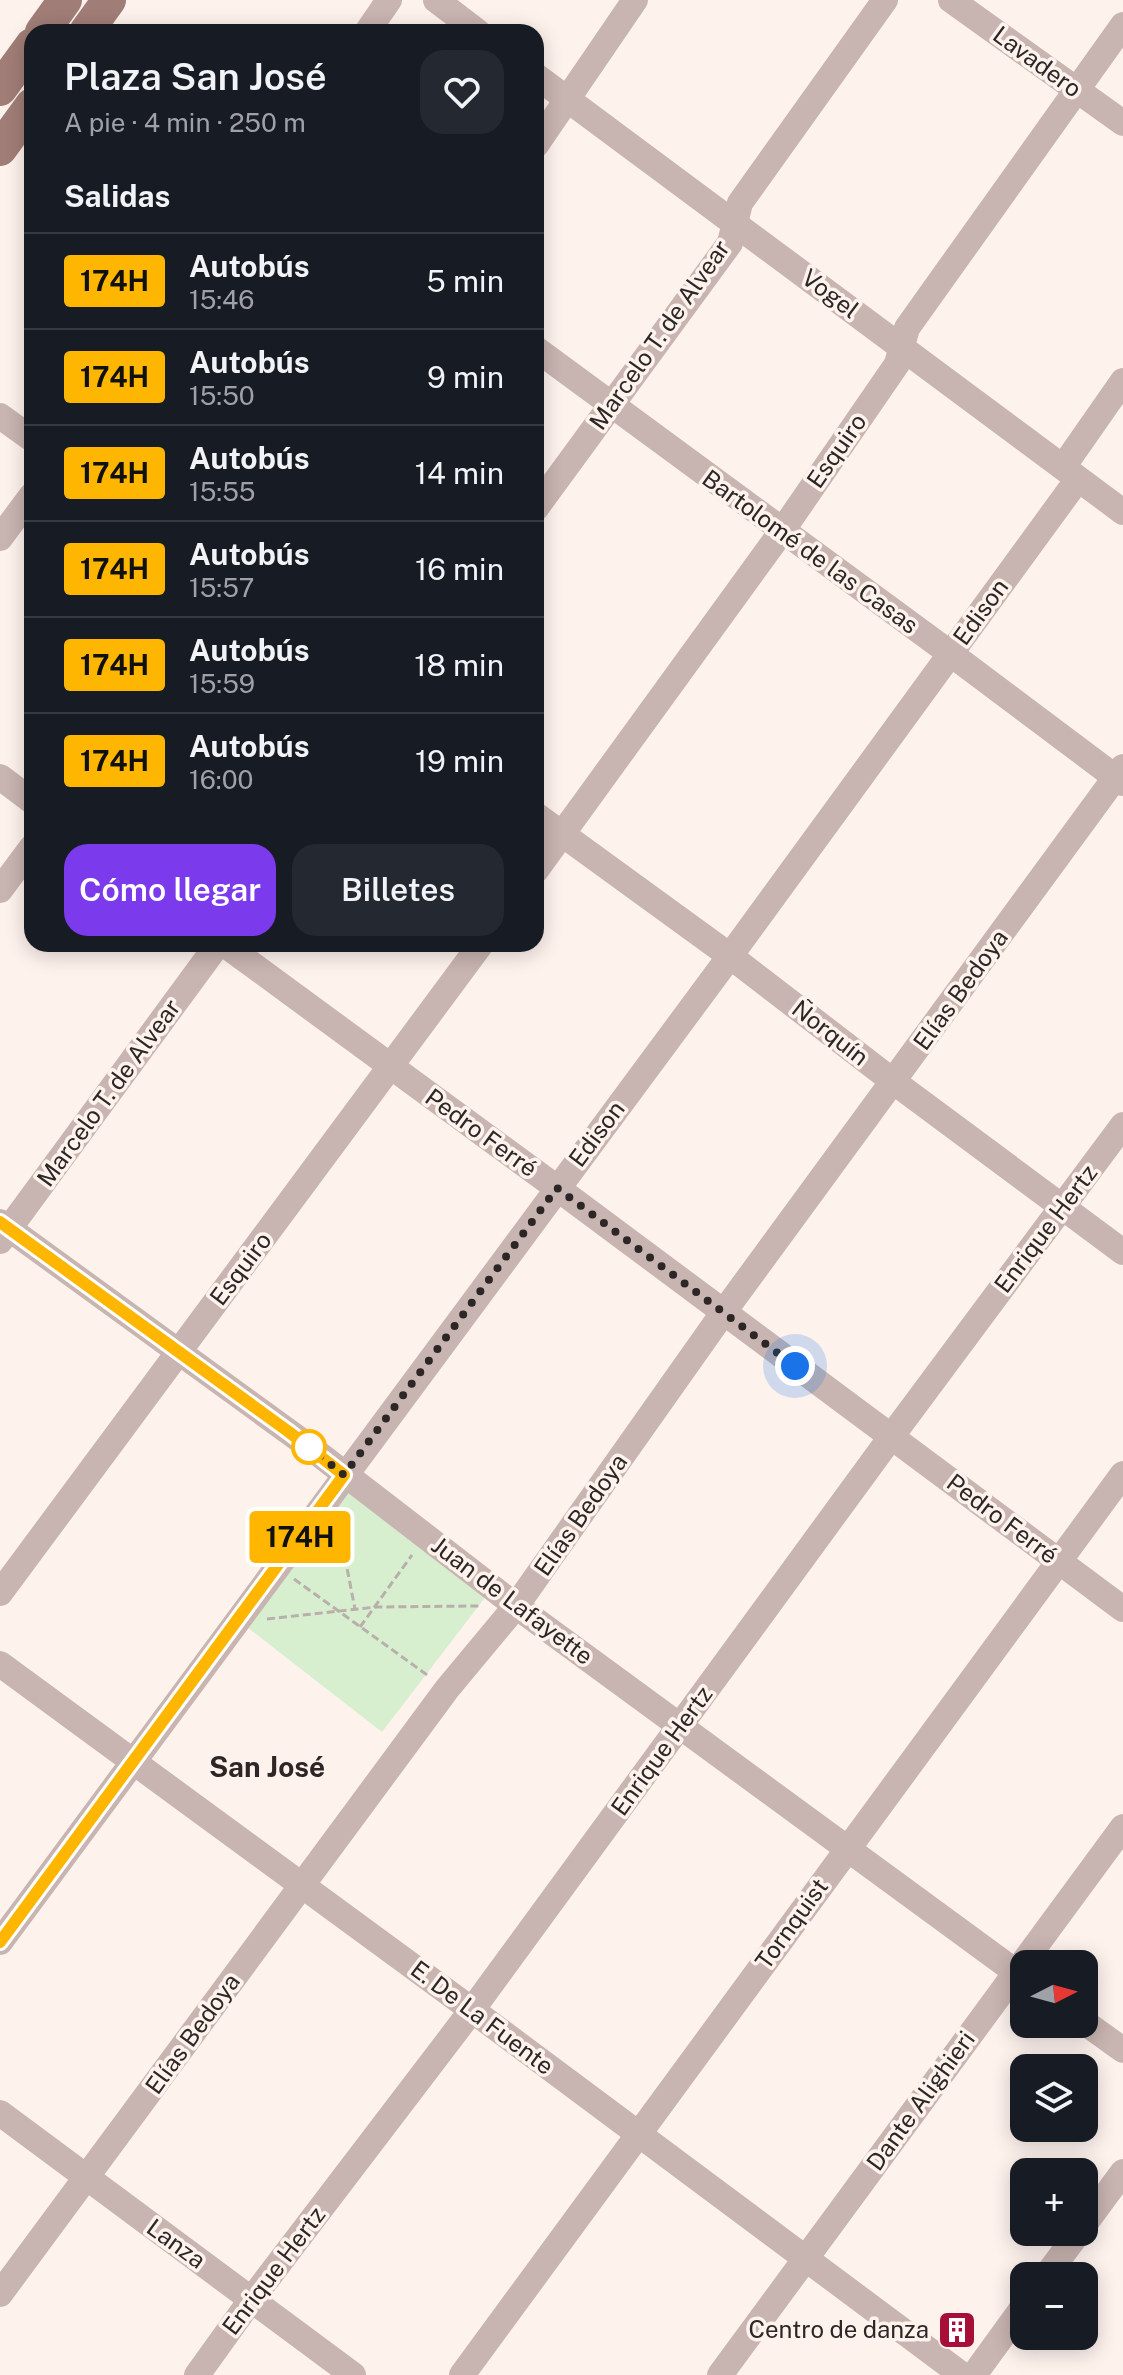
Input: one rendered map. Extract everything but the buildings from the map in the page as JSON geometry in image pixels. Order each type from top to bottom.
[{"type":"main road","points":[[48,24],[65,0]]},
{"type":"main road","points":[[0,89],[24,56]]},
{"type":"main road","points":[[0,149],[24,116]]},
{"type":"street","points":[[372,24],[389,0]]},
{"type":"street","points":[[436,0],[468,24]]},
{"type":"street","points":[[544,133],[635,0]]},
{"type":"street","name":"Marcelo T. de Alvear","points":[[544,497],[730,243],[740,203],[885,0]]},
{"type":"street","name":"Lavadero","points":[[951,0],[1123,123]]},
{"type":"street","name":"Esquiro","points":[[544,859],[782,531],[897,364],[907,328],[1123,25]]},
{"type":"street","name":"Vogel","points":[[544,82],[1123,512]]},
{"type":"street","name":"Bartolomé de las Casas","points":[[544,355],[1120,776]]},
{"type":"street","name":"Edison","points":[[0,1942],[951,654],[1071,473],[1123,381]]},
{"type":"street","points":[[0,416],[24,433]]},
{"type":"street","points":[[0,538],[24,506]]},
{"type":"street","name":"Elías Bedoya","points":[[0,2294],[447,1689],[516,1606],[723,1313],[1120,776]]},
{"type":"street","points":[[0,777],[24,795]]},
{"type":"street","name":"Ñorquín","points":[[544,821],[730,956],[1123,1252]]},
{"type":"street","points":[[0,890],[24,858]]},
{"type":"street","name":"Marcelo T. de Alvear","points":[[3,1230],[212,952]]},
{"type":"street","name":"Pedro Ferré","points":[[235,952],[1123,1609]]},
{"type":"street","name":"Esquiro","points":[[0,1593],[475,952]]},
{"type":"street","name":"Enrique Hertz","points":[[197,2375],[472,2010],[1123,1125]]},
{"type":"street","name":"Juan de Lafayette","points":[[3,1230],[179,1352],[338,1483],[425,1536],[1010,1968]]},
{"type":"street","name":"Tornquist","points":[[462,2375],[1123,1474]]},
{"type":"street","name":"E. De La Fuente","points":[[0,1664],[962,2375]]},
{"type":"street","name":"Dante Alighieri","points":[[1037,1950],[1123,1827]]},
{"type":"street","name":"Dante Alighieri","points":[[720,2375],[1010,1988]]},
{"type":"street","points":[[1098,2032],[1123,2050]]},
{"type":"street","name":"Lanza","points":[[0,2113],[353,2375]]},
{"type":"street","points":[[1098,2206],[1123,2172]]},
{"type":"street","points":[[974,2375],[1010,2325]]},
{"type":"path","points":[[338,1483],[355,1610]]},
{"type":"path","points":[[360,1627],[425,1536]]},
{"type":"path","points":[[278,1567],[447,1689]]},
{"type":"path","points":[[236,1623],[376,1607],[516,1606]]},
{"type":"green space","points":[[347,1487],[487,1595],[382,1732],[243,1624]]},
{"type":"bus line","name":"174H","points":[[0,1222],[344,1475],[0,1942]]},
{"type":"place","name":"Centro de danza","points":[[957,2330]]},
{"type":"district","name":"San José","points":[[267,1767]]},
{"type":"route","points":[[309,1447],[344,1475],[557,1188],[795,1366]]}]
